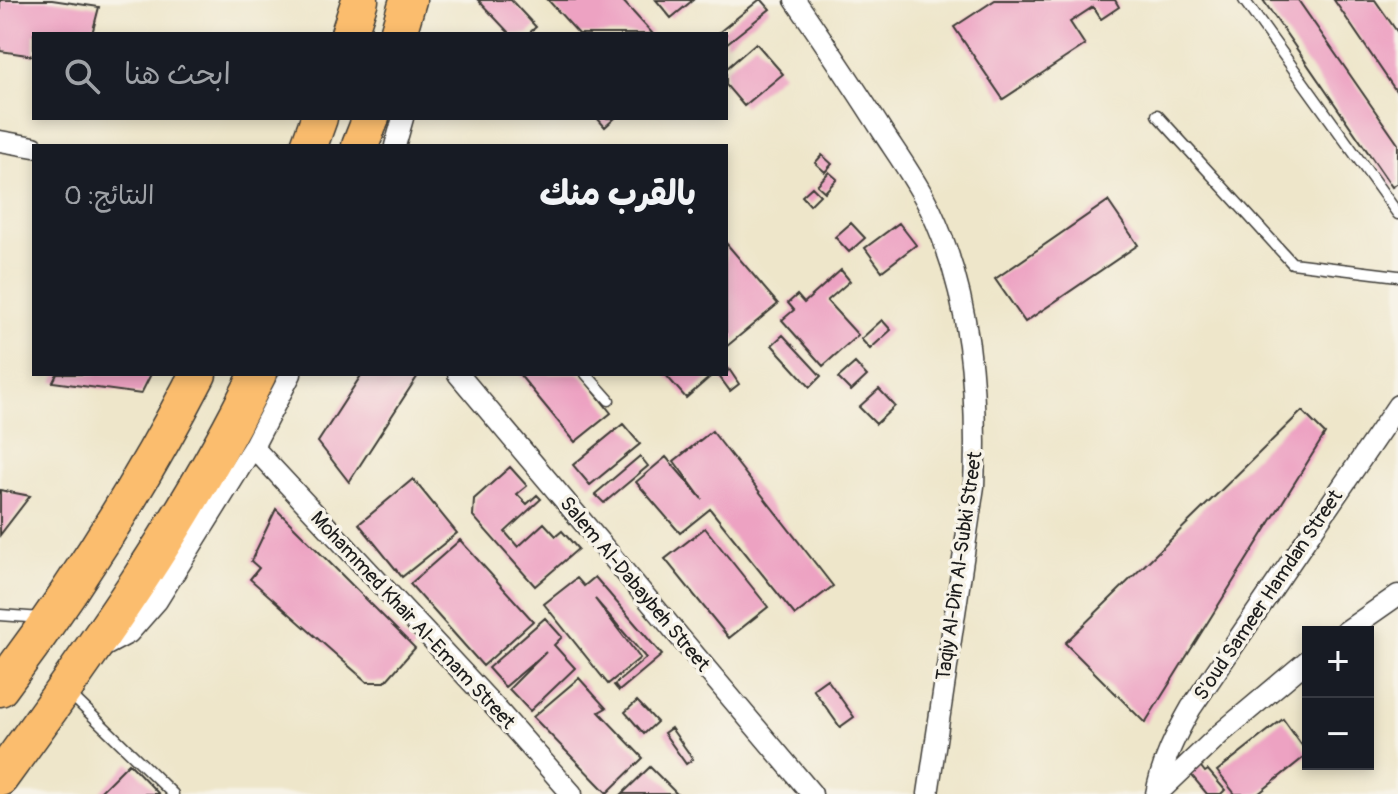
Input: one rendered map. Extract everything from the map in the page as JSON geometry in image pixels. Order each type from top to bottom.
[{"type":"highway","points":[[350,32],[360,0]]},
{"type":"highway","points":[[310,144],[318,120]]},
{"type":"highway","points":[[361,144],[370,120]]},
{"type":"highway","points":[[0,688],[52,619],[176,416],[197,376]]},
{"type":"highway","points":[[0,778],[131,594],[212,461],[257,376]]},
{"type":"street","name":"Taqiy Al-Din Al-Subki Street","points":[[795,0],[849,79],[930,209],[959,287],[965,322],[975,424],[974,486],[928,794]]},
{"type":"street","points":[[396,144],[402,120]]},
{"type":"street","points":[[0,141],[32,147]]},
{"type":"street","points":[[90,653],[129,633],[157,601],[253,447],[290,376]]},
{"type":"street","name":"Salem Al-Dabaybeh Street","points":[[460,376],[812,794]]},
{"type":"street","name":"S'oud Sameer Hamdan Street","points":[[1156,794],[1160,772],[1172,740],[1191,708],[1398,405]]},
{"type":"street","name":"Mohammed Khair Al-Emam Street","points":[[253,447],[572,794]]},
{"type":"street","points":[[1354,626],[1398,595]]},
{"type":"street","name":"S'oud Sameer Hamdan Street","points":[[1156,794],[1220,734],[1302,665]]},
{"type":"lane","points":[[1244,0],[1398,214]]},
{"type":"lane","points":[[1157,115],[1292,263],[1398,276]]},
{"type":"lane","points":[[588,376],[609,400]]},
{"type":"lane","points":[[0,615],[52,619]]},
{"type":"lane","points":[[65,688],[173,794]]},
{"type":"building","points":[[0,0],[52,0],[99,7],[93,32],[32,32],[32,56],[0,51]]},
{"type":"building","points":[[478,0],[511,0],[536,27],[530,32],[508,32]]},
{"type":"building","points":[[548,0],[622,0],[651,32],[577,32]]},
{"type":"building","points":[[656,0],[693,0],[671,18]]},
{"type":"building","points":[[759,0],[770,9],[728,42],[728,32],[719,32]]},
{"type":"building","points":[[995,0],[1115,0],[1119,7],[1101,19],[1093,7],[1070,22],[1085,45],[1003,99],[954,27]]},
{"type":"building","points":[[1263,0],[1298,0],[1398,144],[1398,183],[1392,187]]},
{"type":"building","points":[[1334,0],[1375,0],[1398,33],[1398,94]]},
{"type":"building","points":[[756,43],[783,74],[744,106],[728,87],[728,67]]},
{"type":"building","points":[[599,120],[613,120],[605,127]]},
{"type":"building","points":[[822,155],[832,164],[825,172],[815,163]]},
{"type":"building","points":[[829,172],[837,179],[825,192],[817,185]]},
{"type":"building","points":[[812,187],[820,195],[810,205],[802,196]]},
{"type":"building","points":[[1108,201],[1138,245],[1025,322],[995,279]]},
{"type":"building","points":[[851,223],[865,238],[849,252],[835,237]]},
{"type":"building","points":[[899,223],[916,245],[882,271],[865,248]]},
{"type":"building","points":[[728,245],[778,304],[728,345]]},
{"type":"building","points":[[841,270],[850,281],[827,301],[858,335],[823,366],[782,320],[794,310],[788,303],[797,295],[804,303]]},
{"type":"building","points":[[882,320],[891,330],[870,349],[861,339]]},
{"type":"building","points":[[783,335],[821,376],[810,387],[772,345]]},
{"type":"building","points":[[855,363],[867,376],[851,391],[838,378]]},
{"type":"building","points":[[728,371],[739,384],[730,391],[719,376],[728,376]]},
{"type":"building","points":[[56,376],[150,376],[141,394],[53,382]]},
{"type":"building","points":[[361,376],[418,376],[349,482],[318,442]]},
{"type":"building","points":[[521,376],[582,376],[611,413],[575,442]]},
{"type":"building","points":[[667,376],[710,377],[686,398]]},
{"type":"building","points":[[879,389],[895,406],[876,424],[859,407]]},
{"type":"building","points":[[1302,411],[1325,434],[1145,723],[1065,643]]},
{"type":"building","points":[[623,424],[640,444],[590,485],[573,465]]},
{"type":"building","points":[[712,431],[833,586],[795,615],[710,509],[680,533],[636,482],[666,457],[702,499],[674,461]]},
{"type":"building","points":[[640,456],[648,466],[604,503],[595,494]]},
{"type":"building","points":[[510,467],[527,486],[517,494],[527,504],[537,495],[541,499],[505,532],[518,547],[544,523],[556,536],[562,531],[578,549],[535,586],[473,516],[474,499]]},
{"type":"building","points":[[413,479],[457,533],[402,577],[359,524]]},
{"type":"building","points":[[0,490],[30,496],[0,535]]},
{"type":"building","points":[[276,509],[415,648],[385,682],[367,682],[250,579],[259,568],[251,561]]},
{"type":"building","points":[[705,528],[768,607],[729,638],[665,559]]},
{"type":"building","points":[[460,540],[533,621],[483,666],[410,584]]},
{"type":"building","points":[[595,577],[662,655],[619,691],[614,685],[646,658],[595,599],[640,658],[608,684],[544,604],[577,578],[584,586]]},
{"type":"building","points":[[545,618],[562,637],[554,645],[575,668],[530,711],[509,689],[546,652],[505,687],[488,668]]},
{"type":"building","points":[[579,678],[606,708],[599,712],[643,758],[607,793],[533,717]]},
{"type":"building","points":[[827,679],[854,717],[840,727],[813,689]]},
{"type":"building","points":[[637,701],[657,722],[644,734],[625,712]]},
{"type":"building","points":[[1283,719],[1302,746],[1302,759],[1258,794],[1235,794],[1217,771]]},
{"type":"building","points":[[671,728],[693,759],[686,764],[664,733]]},
{"type":"building","points":[[129,763],[159,794],[98,794]]},
{"type":"building","points":[[1198,763],[1225,790],[1221,794],[1207,794],[1188,771]]},
{"type":"building","points":[[650,767],[677,794],[622,794]]}]
